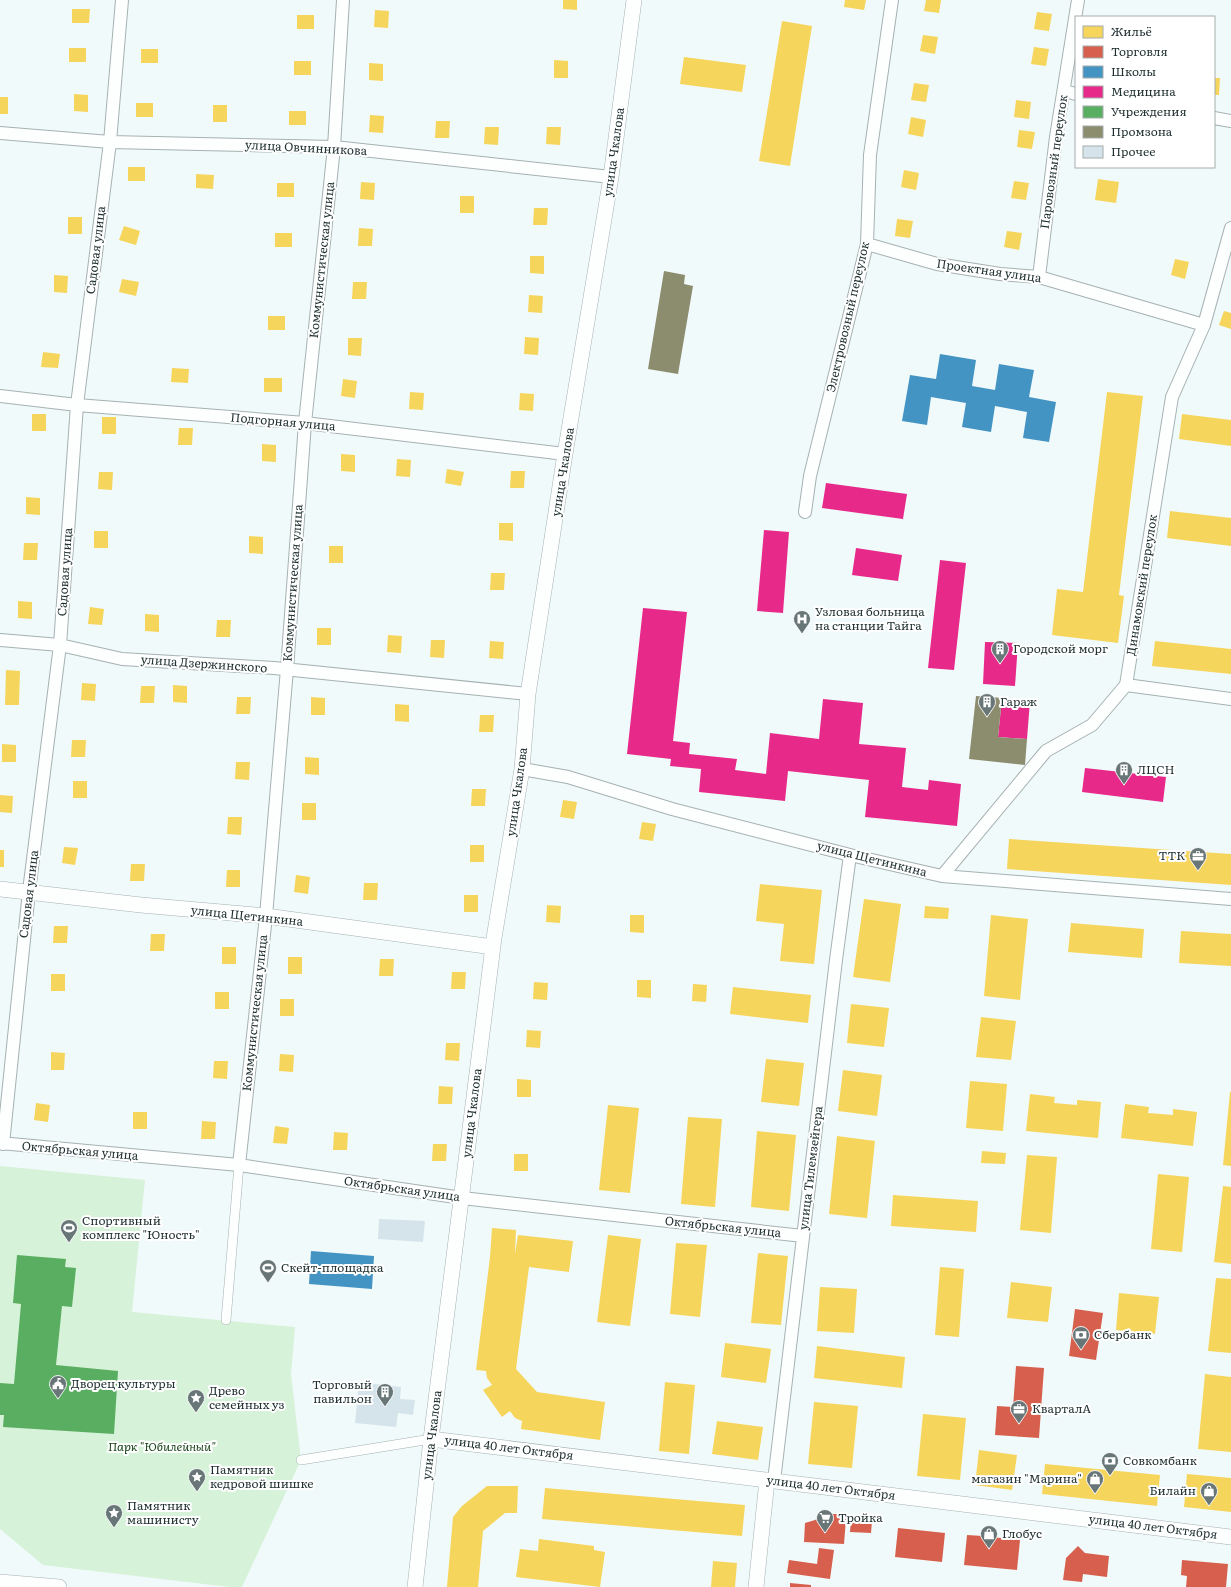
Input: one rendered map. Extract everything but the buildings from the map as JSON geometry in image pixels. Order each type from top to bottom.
[{"type":"street","name":"Садовая улица","points":[[1,1144],[29,891],[60,645],[77,405],[110,142],[122,0]]},
{"type":"street","name":"Коммунистическая улица","points":[[238,1165],[266,916],[287,670],[305,423],[334,147],[343,0]]},
{"type":"street","name":"улица Чкалова","points":[[415,1587],[431,1439],[493,948],[522,769],[528,694],[612,177],[634,0]]},
{"type":"street","name":"Электровозный переулок","points":[[805,512],[810,476],[867,244],[870,155],[892,0]]},
{"type":"street","name":"Паровозный переулок","points":[[1076,16],[1078,0]]},
{"type":"street","name":"Паровозный переулок","points":[[1039,277],[1056,137],[1075,20]]},
{"type":"street","points":[[1064,91],[1075,94]]},
{"type":"street","points":[[1215,118],[1231,120]]},
{"type":"street","name":"улица Овчинникова","points":[[0,133],[110,142],[334,147],[612,177]]},
{"type":"street","name":"Динамовский переулок","points":[[1126,685],[1172,397],[1204,325],[1231,228]]},
{"type":"street","name":"Проектная улица","points":[[867,244],[937,264],[1000,274],[1039,277],[1204,325]]},
{"type":"street","name":"Подгорная улица","points":[[0,396],[77,405],[305,423],[566,454]]},
{"type":"street","name":"улица Дзержинского","points":[[0,640],[60,645],[122,658],[287,670],[528,694]]},
{"type":"street","points":[[942,876],[1046,751],[1092,725],[1126,685],[1231,699]]},
{"type":"street","name":"улица Щетинкина","points":[[522,769],[568,777],[672,809],[850,855],[942,876],[1231,900]]},
{"type":"street","name":"улица Тилемзейгера","points":[[756,1587],[803,1236],[850,855]]},
{"type":"street","name":"улица Щетинкина","points":[[0,888],[141,905],[266,916],[493,948]]},
{"type":"street","name":"Октябрьская улица","points":[[1,1144],[238,1165],[462,1198],[803,1236]]},
{"type":"street","points":[[226,1320],[238,1165]]},
{"type":"street","points":[[301,1460],[431,1439]]},
{"type":"street","name":"улица 40 лет Октября","points":[[431,1439],[1231,1537]]},
{"type":"street","points":[[0,1582],[59,1587]]},
{"type":"green space","name":"Парк \"Юбилейный\"","points":[[0,1166],[145,1180],[132,1312],[295,1327],[291,1374],[301,1460],[242,1587],[229,1587],[43,1565],[0,1529]]},
{"type":"place","name":"Узловая больница на станции Тайга","points":[[802,634]]},
{"type":"place","name":"Городской морг","points":[[1000,664]]},
{"type":"place","name":"Гараж","points":[[987,717]]},
{"type":"place","name":"ЛЦСН","points":[[1124,785]]},
{"type":"place","name":"ТТК","points":[[1198,871]]},
{"type":"place","name":"Спортивный комплекс \"Юность\"","points":[[69,1243]]},
{"type":"place","name":"Скейт-площадка","points":[[268,1283]]},
{"type":"place","name":"Сбербанк","points":[[1081,1350]]},
{"type":"place","name":"Дворец культуры","points":[[58,1399]]},
{"type":"place","name":"Торговый павильон","points":[[385,1407]]},
{"type":"place","name":"Древо семейных уз","points":[[196,1413]]},
{"type":"place","name":"КварталА","points":[[1019,1424]]},
{"type":"place","name":"Совкомбанк","points":[[1110,1476]]},
{"type":"place","name":"Памятник кедровой шишке","points":[[197,1492]]},
{"type":"place","name":"магазин \"Марина\"","points":[[1095,1494]]},
{"type":"place","name":"Билайн","points":[[1209,1506]]},
{"type":"place","name":"Памятник машинисту","points":[[114,1528]]},
{"type":"place","name":"Тройка","points":[[825,1533]]},
{"type":"place","name":"Глобус","points":[[989,1549]]}]
